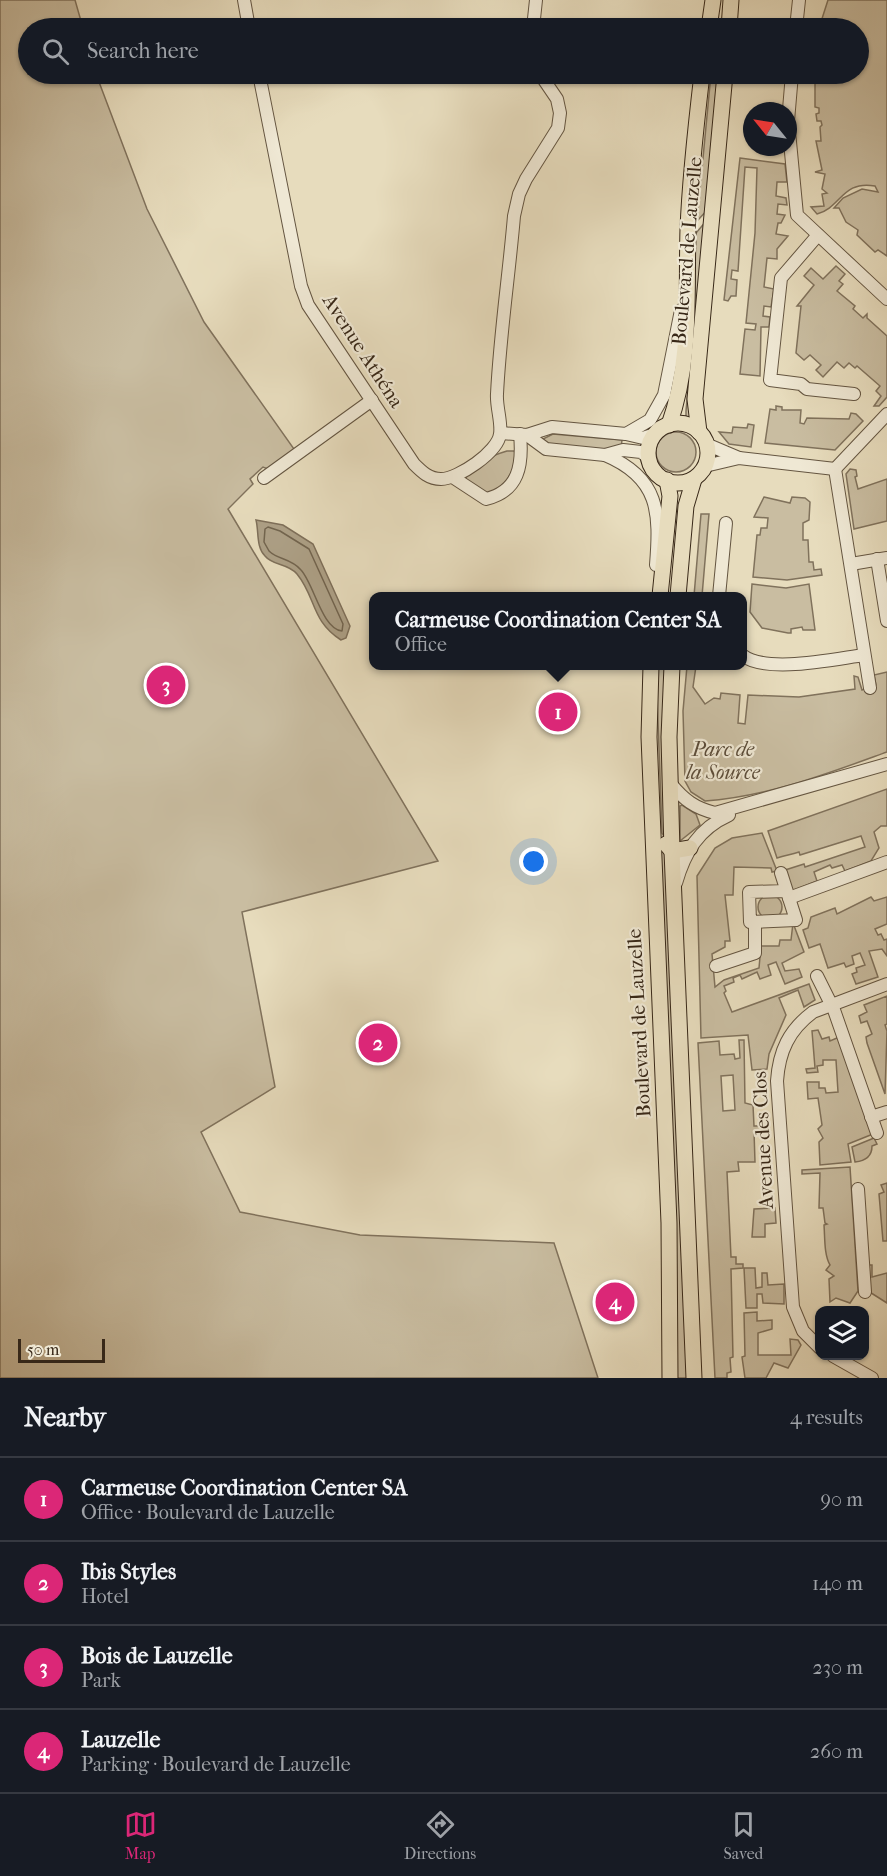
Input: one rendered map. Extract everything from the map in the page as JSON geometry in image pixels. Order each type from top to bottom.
[{"type":"main road","points":[[710,18],[713,0]]},
{"type":"main road","points":[[730,18],[731,0]]},
{"type":"main road","name":"Boulevard de Lauzelle","points":[[669,425],[679,390],[686,347],[688,232],[701,84]]},
{"type":"main road","name":"Boulevard de Lauzelle","points":[[703,438],[695,399],[723,84]]},
{"type":"main road","points":[[686,424],[703,438],[708,455],[705,466],[694,478],[682,483],[667,480],[654,471],[648,457],[655,434],[669,425],[686,424]]},
{"type":"main road","points":[[678,592],[686,506],[694,478]]},
{"type":"main road","points":[[660,592],[670,496],[667,480]]},
{"type":"main road","name":"Boulevard de Lauzelle","points":[[651,670],[649,737],[669,1223],[670,1378]]},
{"type":"main road","name":"Boulevard de Lauzelle","points":[[672,670],[672,850],[694,1378]]},
{"type":"main road","points":[[652,818],[672,850],[690,848]]},
{"type":"street","points":[[244,0],[247,18]]},
{"type":"street","points":[[534,18],[536,0]]},
{"type":"street","points":[[797,18],[799,0]]},
{"type":"street","name":"Avenue Athéna","points":[[261,84],[301,286],[313,315],[414,464],[426,475],[439,479],[453,478]]},
{"type":"street","points":[[524,435],[519,473],[512,486],[503,493],[486,499],[453,478],[491,450],[501,434],[497,395],[519,194],[558,128],[560,112],[557,99],[547,84]]},
{"type":"street","points":[[791,84],[788,121],[797,215],[887,299]]},
{"type":"street","points":[[626,434],[650,420],[664,395],[679,322],[683,249],[688,232]]},
{"type":"street","points":[[818,235],[781,279],[770,380],[801,384],[807,388],[854,394]]},
{"type":"street","points":[[264,478],[372,400]]},
{"type":"street","points":[[835,469],[887,414]]},
{"type":"street","points":[[501,434],[524,435],[552,427],[626,434],[643,438],[655,434]]},
{"type":"street","points":[[524,435],[546,449],[605,455],[620,462],[644,481],[652,498],[659,523],[654,592]]},
{"type":"street","points":[[703,438],[745,459]]},
{"type":"street","points":[[605,455],[623,450],[641,452],[648,457]]},
{"type":"street","points":[[705,466],[745,459],[835,469]]},
{"type":"street","points":[[835,469],[870,687]]},
{"type":"street","points":[[719,592],[726,523]]},
{"type":"street","points":[[851,564],[882,559],[887,621]]},
{"type":"street","points":[[747,659],[781,665],[864,655]]},
{"type":"street","points":[[671,784],[683,798],[698,809],[715,813],[887,764]]},
{"type":"street","points":[[674,891],[690,848],[705,828],[757,802]]},
{"type":"street","points":[[781,873],[787,894],[796,920],[750,922],[749,892],[787,894],[887,862]]},
{"type":"street","points":[[716,966],[755,953],[755,922]]},
{"type":"street","points":[[817,976],[831,1005],[877,1133]]},
{"type":"street","name":"Avenue des Clos","points":[[815,1344],[803,1331],[793,1307],[777,1081],[781,1051],[795,1028],[813,1012],[887,984]]},
{"type":"street","points":[[871,1118],[887,1112]]},
{"type":"street","points":[[858,1189],[865,1292]]},
{"type":"street","points":[[838,1360],[856,1374],[872,1378]]},
{"type":"green space","points":[[0,0],[75,0],[80,18],[18,18],[18,84],[100,84],[147,209],[204,322],[294,449],[268,469],[263,467],[250,479],[253,484],[228,509],[438,861],[242,912],[275,1087],[201,1132],[240,1212],[360,1235],[554,1243],[598,1378],[0,1378]]},
{"type":"green space","points":[[828,0],[887,0],[887,256],[878,250],[875,252],[857,235],[858,230],[846,222],[839,208],[834,208],[843,198],[862,189],[878,192],[875,186],[855,187],[825,211],[817,214],[811,207],[824,206],[822,194],[827,193],[822,189],[825,174],[815,172],[822,170],[816,141],[821,141],[820,127],[822,125],[821,121],[817,121],[816,114],[819,113],[819,108],[815,107],[815,84],[869,84],[869,18],[822,18]]},
{"type":"green space","points":[[710,84],[720,84],[710,207],[697,221]]},
{"type":"green space","points":[[740,158],[785,164],[787,182],[777,182],[776,196],[786,198],[787,205],[778,204],[777,214],[785,215],[781,223],[778,223],[776,234],[788,236],[777,249],[777,259],[767,258],[764,287],[774,289],[771,307],[764,306],[763,316],[770,317],[769,327],[761,327],[760,376],[740,374],[745,329],[755,330],[756,324],[746,323],[755,233],[757,168],[745,167],[738,271],[732,270],[731,279],[737,280],[736,296],[731,296],[728,301],[724,300]]},
{"type":"green space","points":[[707,220],[690,420],[686,417],[686,411],[692,342],[696,233]]},
{"type":"green space","points":[[836,266],[845,274],[839,281],[843,284],[837,291],[855,306],[853,309],[863,318],[867,314],[867,318],[887,336],[887,397],[879,406],[874,406],[881,396],[876,391],[880,386],[857,366],[855,368],[849,363],[844,368],[837,362],[823,377],[816,370],[821,365],[810,355],[804,360],[796,353],[801,306],[797,306],[814,285],[804,276],[811,268],[823,279]]},
{"type":"green space","points":[[776,406],[782,407],[782,410],[801,410],[800,423],[804,424],[807,418],[849,419],[851,413],[856,414],[863,421],[835,450],[765,443],[770,409],[776,410]]},
{"type":"green space","points":[[748,424],[754,425],[751,447],[729,444],[719,432],[732,433],[733,427],[747,428]]},
{"type":"green space","points":[[676,432],[684,433],[690,438],[695,444],[695,460],[690,466],[684,471],[676,472],[668,471],[662,466],[657,460],[656,452],[657,444],[662,438],[668,433]]},
{"type":"green space","points":[[553,434],[622,440],[621,448],[599,451],[549,447],[543,439]]},
{"type":"green space","points":[[507,451],[514,451],[517,457],[510,476],[498,489],[485,494],[465,481],[467,475],[476,466],[488,458]]},
{"type":"green space","points":[[850,469],[856,470],[858,489],[887,479],[887,521],[854,529],[846,474]]},
{"type":"green space","points":[[764,497],[790,503],[792,497],[805,498],[810,502],[809,520],[803,523],[803,540],[808,540],[809,562],[813,562],[814,570],[821,569],[822,575],[787,580],[753,577],[757,535],[760,535],[761,528],[767,528],[768,518],[754,517]]},
{"type":"green space","points":[[701,514],[709,514],[702,592],[694,592]]},
{"type":"green space","points":[[752,584],[786,588],[809,584],[815,630],[803,630],[802,627],[791,629],[791,633],[788,633],[762,628],[750,612]]},
{"type":"green space","points":[[656,670],[668,670],[665,838],[662,833]]},
{"type":"green space","name":"Parc de la Source","points":[[687,670],[695,670],[693,687],[705,704],[714,698],[720,699],[721,693],[740,695],[738,723],[745,724],[748,695],[799,697],[855,689],[854,676],[858,677],[862,690],[876,685],[874,675],[887,672],[887,752],[775,789],[728,799],[705,801],[691,792],[685,781],[683,711]]},
{"type":"green space","points":[[887,789],[887,826],[881,826],[874,832],[879,848],[871,861],[845,871],[842,865],[832,868],[830,865],[814,872],[817,881],[792,891],[782,871],[804,864],[805,867],[865,847],[861,836],[800,855],[799,852],[777,858],[768,831]]},
{"type":"green space","points":[[680,806],[696,814],[700,825],[680,841]]},
{"type":"green space","points":[[762,833],[777,871],[772,872],[771,868],[734,867],[733,895],[725,895],[730,941],[725,941],[725,947],[712,954],[715,987],[724,980],[759,968],[761,946],[779,946],[780,940],[791,940],[793,923],[804,952],[782,963],[785,971],[799,969],[802,977],[785,984],[776,962],[768,965],[771,975],[760,979],[757,972],[742,979],[740,975],[733,978],[734,982],[724,986],[726,991],[724,993],[732,1012],[809,984],[815,1000],[804,1007],[798,990],[779,998],[786,1015],[769,1054],[767,1069],[752,1070],[748,1035],[701,1038],[697,876],[715,848],[732,838]]},
{"type":"green space","points":[[660,851],[667,853],[689,1378],[673,1378]]},
{"type":"green space","points":[[770,895],[775,896],[781,902],[781,912],[775,918],[770,919],[765,918],[759,912],[758,907],[759,902],[765,896]]},
{"type":"green space","points":[[871,897],[874,901],[887,897],[887,924],[875,929],[884,940],[887,939],[887,956],[882,949],[869,951],[878,977],[856,984],[852,974],[857,972],[856,968],[865,965],[860,953],[852,956],[854,964],[846,967],[844,963],[828,968],[820,944],[809,948],[803,930],[808,928],[811,917],[835,908],[837,914]]},
{"type":"green space","points":[[887,996],[885,1094],[867,1043],[866,1037],[872,1034],[867,1021],[861,1023],[859,1016],[867,1012],[864,1005]]},
{"type":"green space","points":[[818,1030],[822,1039],[829,1037],[830,1041],[837,1038],[837,1034],[873,1134],[848,1144],[851,1162],[820,1165],[819,1142],[823,1138],[818,1129],[822,1125],[818,1098],[808,1099],[807,1082],[819,1082],[819,1088],[825,1088],[826,1093],[838,1092],[836,1060],[823,1060],[823,1065],[817,1066],[818,1072],[807,1073],[806,1069],[815,1068],[812,1031]]},
{"type":"green space","points":[[739,1040],[744,1040],[745,1103],[753,1105],[754,1126],[769,1126],[769,1130],[754,1131],[755,1162],[738,1162],[739,1171],[727,1172],[731,1257],[736,1257],[736,1264],[743,1264],[743,1268],[731,1269],[733,1357],[730,1358],[731,1372],[727,1373],[727,1378],[715,1378],[698,1043],[719,1041],[720,1055],[734,1054],[735,1059],[740,1058]],"holes":[[[733,1075],[735,1110],[723,1111],[721,1076]]]},
{"type":"green space","points":[[874,1138],[877,1144],[872,1146],[869,1156],[855,1162],[852,1147]]},
{"type":"green space","points":[[850,1167],[858,1291],[850,1303],[836,1298],[830,1302],[829,1279],[834,1276],[826,1270],[830,1265],[825,1246],[824,1225],[827,1224],[823,1208],[819,1208],[820,1173],[802,1174],[802,1170]]},
{"type":"green space","points":[[887,1183],[887,1241],[883,1241],[879,1194],[884,1192],[881,1185]]},
{"type":"green space","points":[[775,1208],[776,1223],[765,1224],[765,1237],[752,1237],[754,1209]]},
{"type":"green space","points":[[866,1265],[872,1265],[872,1277],[887,1273],[887,1303],[868,1291]]},
{"type":"green space","points":[[744,1268],[755,1268],[756,1288],[762,1287],[762,1273],[767,1273],[768,1285],[784,1284],[784,1304],[763,1303],[762,1294],[757,1294],[757,1308],[746,1308]]},
{"type":"green space","points":[[757,1312],[757,1321],[772,1320],[772,1329],[758,1333],[758,1355],[791,1355],[790,1339],[798,1340],[801,1345],[788,1368],[774,1363],[766,1378],[745,1378],[742,1357],[745,1356],[744,1313]]},
{"type":"water","points":[[256,520],[283,525],[313,544],[350,626],[346,638],[341,640],[324,625],[297,574],[268,559],[262,552]]},
{"type":"place","name":"Bois de Lauzelle","points":[[166,685]]},
{"type":"place","name":"Carmeuse Coordination Center SA","points":[[558,712]]},
{"type":"place","name":"Ibis Styles","points":[[378,1043]]},
{"type":"place","name":"Lauzelle","points":[[615,1302]]}]
